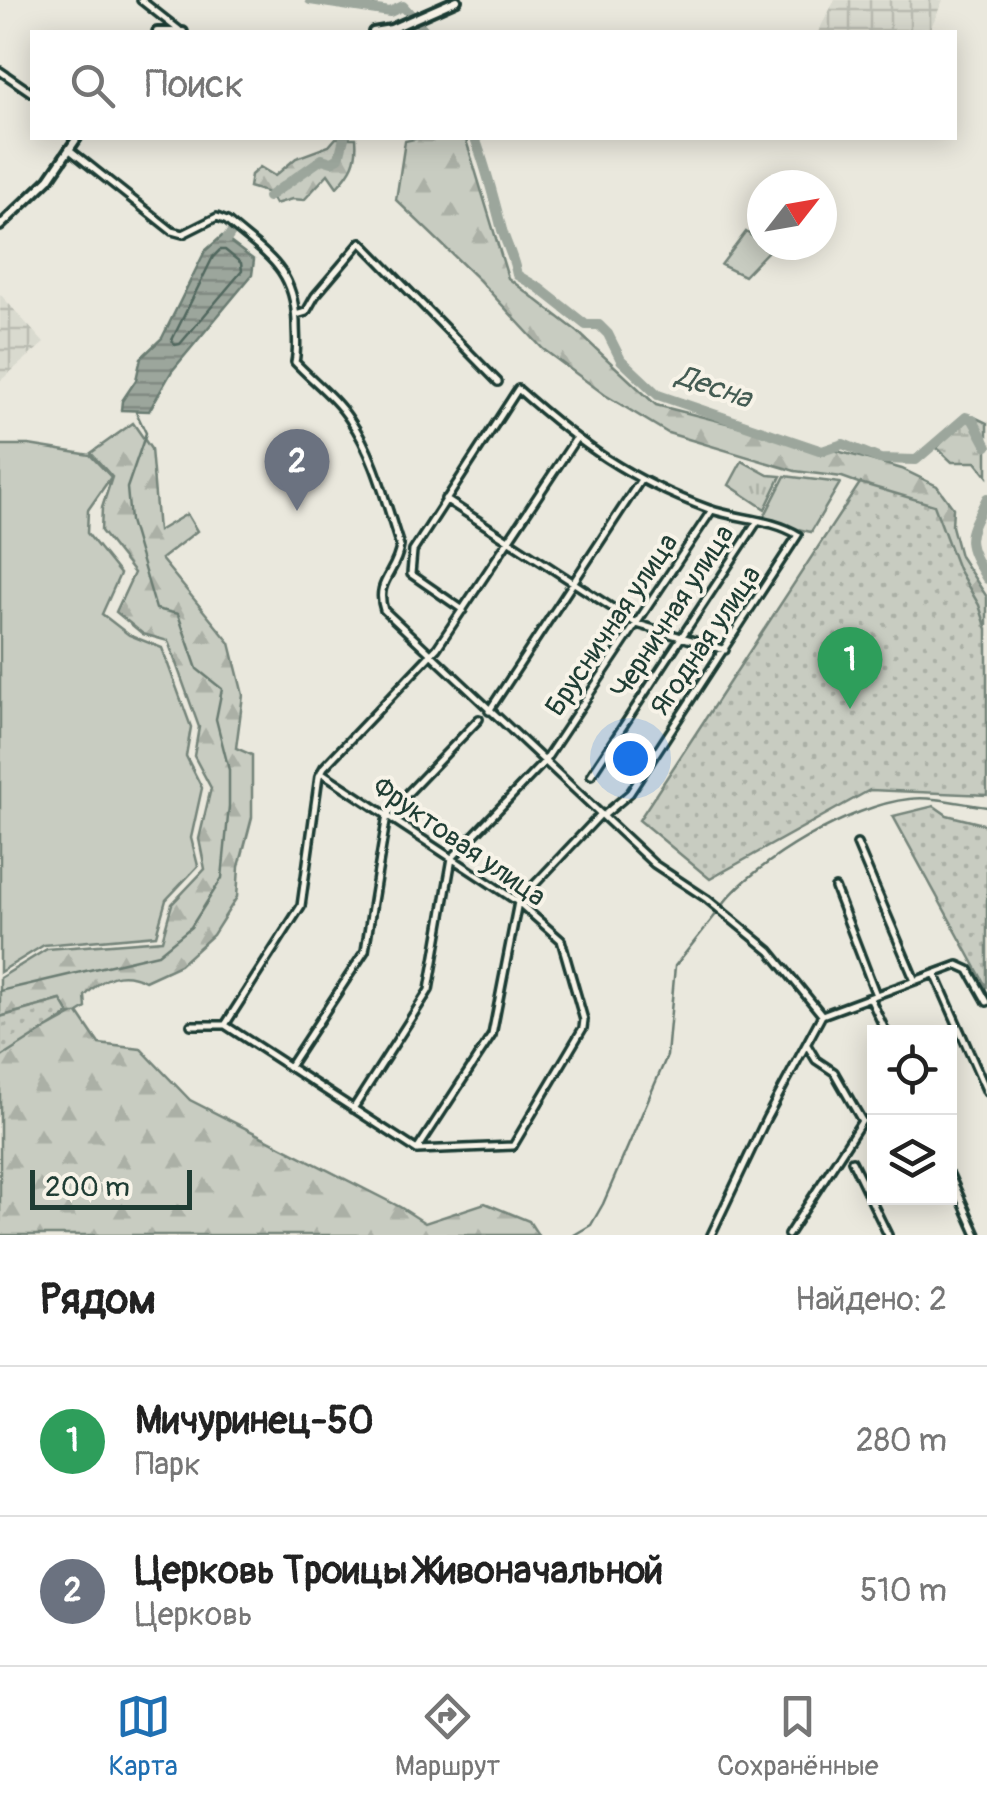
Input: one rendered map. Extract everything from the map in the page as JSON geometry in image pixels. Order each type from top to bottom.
[{"type":"street","points":[[141,0],[180,30]]},
{"type":"street","points":[[381,30],[458,0]]},
{"type":"street","points":[[0,71],[30,91]]},
{"type":"street","points":[[0,226],[48,180],[76,140]]},
{"type":"street","points":[[70,150],[172,231],[182,234],[217,217],[227,221],[279,266],[292,285],[295,362],[347,415],[356,430],[400,546],[399,557],[380,589],[384,610],[654,864],[707,899],[770,951],[822,1015]]},
{"type":"street","points":[[296,315],[306,312],[314,296],[361,242],[498,382]]},
{"type":"street","name":"Брусничная улица","points":[[445,498],[518,389],[575,440],[640,481],[712,510],[796,532]]},
{"type":"street","points":[[225,1025],[301,906],[321,772],[430,656],[575,440]]},
{"type":"street","points":[[489,711],[640,481]]},
{"type":"street","points":[[464,610],[412,574],[410,564],[445,498],[637,624],[725,650]]},
{"type":"street","name":"Брусничная улица","points":[[452,858],[544,762],[712,510]]},
{"type":"street","name":"Черничная улица","points":[[591,775],[757,522]]},
{"type":"street","name":"Ягодная улица","points":[[518,902],[602,815],[630,792],[798,540],[796,532]]},
{"type":"street","points":[[289,1067],[364,951],[386,815],[479,719]]},
{"type":"street","name":"Фруктовая улица","points":[[321,772],[518,902],[562,942],[584,1025],[513,1146],[417,1150]]},
{"type":"street","points":[[857,844],[915,981]]},
{"type":"street","points":[[352,1108],[429,990],[452,858]]},
{"type":"street","points":[[835,888],[883,1025]]},
{"type":"street","points":[[191,1025],[225,1025],[417,1150],[492,1035],[518,902]]},
{"type":"street","points":[[711,1235],[766,1119],[822,1015],[958,965],[969,970],[987,1002]]},
{"type":"street","points":[[935,974],[987,1092]]},
{"type":"street","points":[[788,1235],[862,1120],[834,1072],[816,1060],[806,1046]]},
{"type":"street","points":[[852,1162],[888,1235]]},
{"type":"street","points":[[957,1190],[977,1235]]},
{"type":"shaded area","points":[[835,0],[943,0],[930,30],[819,30]]},
{"type":"shaded area","points":[[0,294],[44,343],[0,381]]},
{"type":"green space","points":[[334,140],[356,140],[353,165],[337,187],[328,174],[304,200],[275,204],[269,193],[249,187],[251,175],[260,167],[275,176],[296,158],[329,146]]},
{"type":"green space","points":[[466,140],[508,278],[578,332],[656,405],[864,458],[902,469],[937,486],[953,508],[952,526],[960,556],[987,597],[987,626],[976,606],[867,486],[842,477],[795,471],[668,433],[605,395],[543,349],[396,200],[405,141]]},
{"type":"green space","points":[[747,233],[747,260],[759,260],[744,276],[721,265]]},
{"type":"green space","points":[[970,415],[987,423],[987,476],[976,462],[952,462],[937,448]]},
{"type":"green space","points":[[133,423],[151,449],[158,531],[187,514],[197,531],[161,559],[230,643],[243,695],[236,748],[252,755],[252,817],[239,867],[237,897],[213,935],[180,965],[145,981],[120,975],[99,984],[85,996],[86,1008],[78,1013],[99,1044],[141,1049],[190,1100],[425,1223],[485,1203],[529,1221],[538,1235],[0,1235],[0,1055],[74,1014],[69,1014],[60,1000],[0,1017],[0,978],[47,949],[162,940],[172,904],[205,869],[199,839],[211,788],[194,756],[199,727],[168,641],[143,634],[116,612],[134,573],[101,531],[102,508],[112,477],[91,453]]},
{"type":"green space","points":[[0,445],[29,445],[90,455],[111,477],[88,510],[87,533],[120,574],[102,614],[129,635],[162,648],[191,727],[186,756],[202,788],[191,838],[198,866],[166,900],[156,935],[44,945],[0,972]]},
{"type":"green space","points":[[742,461],[768,475],[781,476],[765,509],[729,485]]},
{"type":"green space","points":[[785,476],[840,483],[811,532],[762,521]]},
{"type":"green space","points":[[860,483],[934,505],[958,569],[979,605],[987,629],[987,795],[870,790],[710,879],[639,820]]},
{"type":"green space","points":[[934,806],[947,815],[987,825],[987,988],[893,816]]},
{"type":"green space","points":[[61,1000],[69,1014],[0,1058],[0,1017]]},
{"type":"water","points":[[222,236],[254,260],[252,275],[172,371],[149,411],[121,410],[122,401],[136,380],[141,358],[162,338],[205,251]]},
{"type":"waterway","name":"Десна","points":[[310,0],[390,12],[403,6],[424,30]]},
{"type":"waterway","points":[[374,0],[374,10]]},
{"type":"waterway","points":[[268,197],[322,159],[332,162],[339,158],[344,140]]},
{"type":"waterway","name":"Десна","points":[[476,140],[517,275],[586,325],[599,325],[621,360],[658,395],[822,451],[843,444],[880,459],[916,460],[966,417],[973,420],[987,446]]},
{"type":"waterway","points":[[227,239],[231,233]]},
{"type":"waterway","points":[[0,991],[158,954],[191,927],[222,878],[229,806],[229,770],[216,719],[222,689],[197,669],[178,614],[156,609],[130,521],[127,488],[146,433],[136,412]]},
{"type":"waterway","name":"Десна","points":[[987,498],[970,539],[987,579]]},
{"type":"waterway","points":[[722,905],[782,853],[861,812],[919,798],[987,807]]},
{"type":"waterway","points":[[574,1235],[591,1225],[603,1204],[667,1056],[675,966],[717,913]]},
{"type":"place","name":"Церковь Троицы Живоначальной","points":[[297,511]]},
{"type":"place","name":"Мичуринец-50","points":[[850,709]]}]
